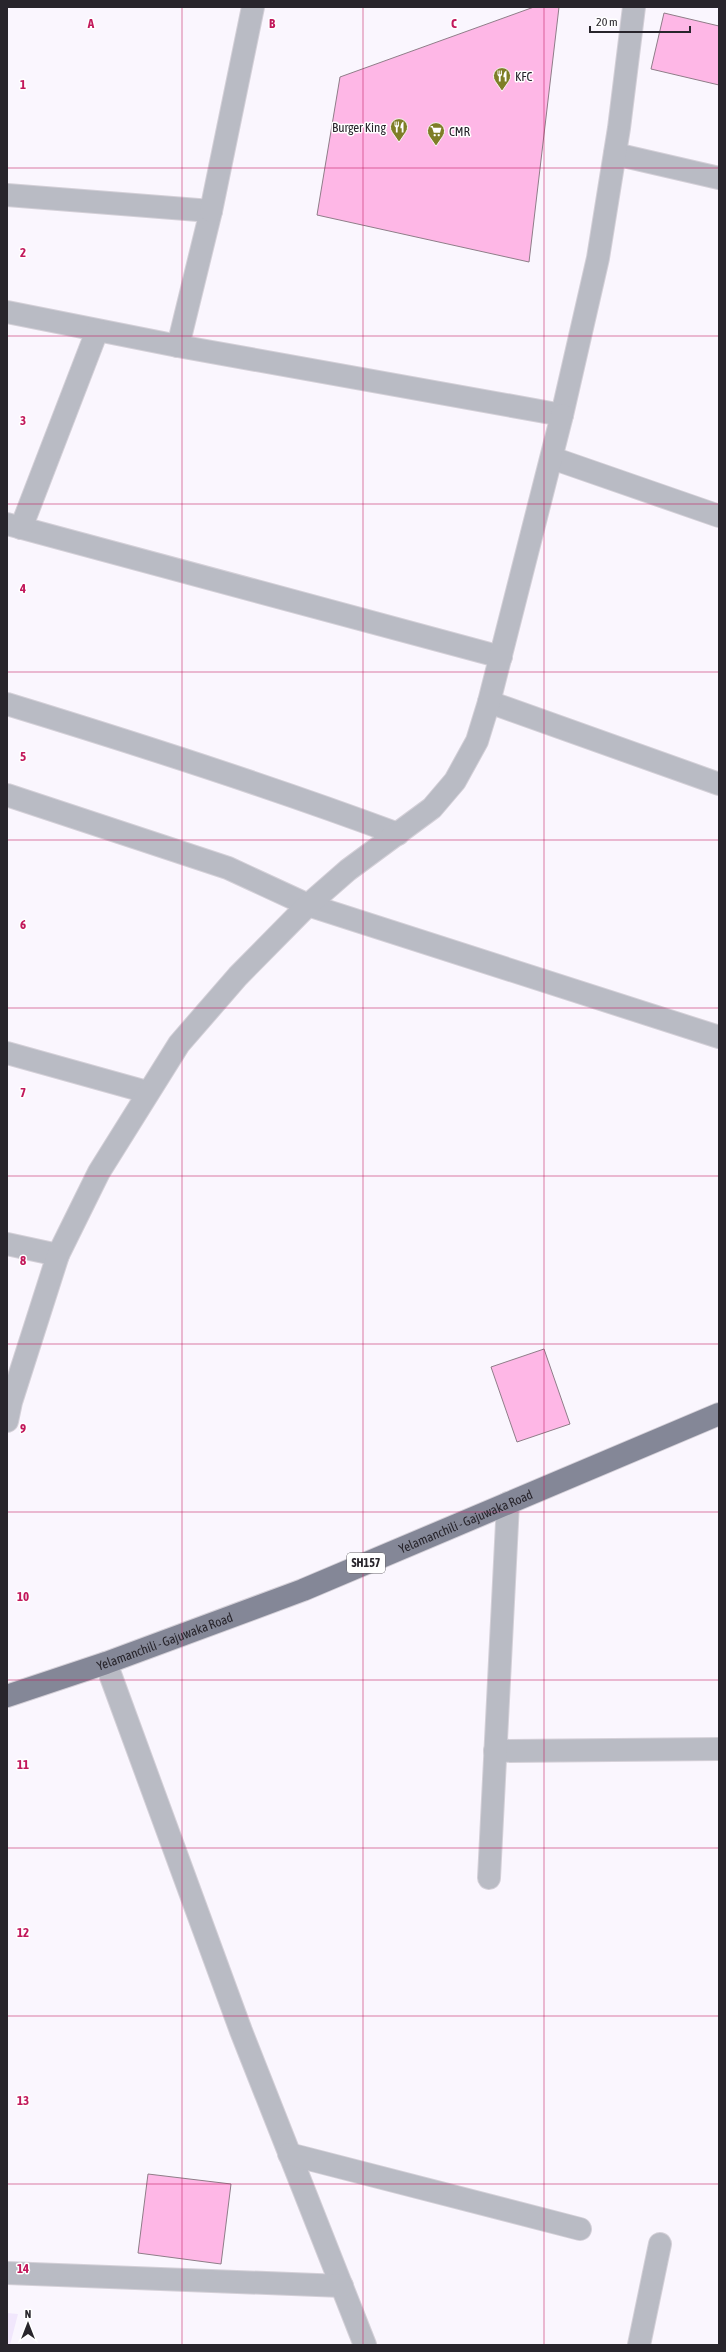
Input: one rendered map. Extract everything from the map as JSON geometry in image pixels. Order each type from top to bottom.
[{"type":"main road","name":"Yelamanchili - Gajuwaka Road","points":[[7,1696],[106,1663],[303,1590],[719,1414]]},
{"type":"street","points":[[178,346],[211,211],[253,7]]},
{"type":"street","points":[[8,1408],[58,1255],[99,1172],[147,1092],[179,1044],[238,976],[308,905],[348,870],[432,808],[455,781],[477,741],[489,702],[552,458],[598,258],[615,154],[634,7]]},
{"type":"street","points":[[615,154],[719,178]]},
{"type":"street","points":[[7,195],[211,211]]},
{"type":"street","points":[[7,312],[97,331],[562,415]]},
{"type":"street","points":[[97,331],[14,526],[500,656]]},
{"type":"street","points":[[552,458],[719,516]]},
{"type":"street","points":[[489,702],[719,784]]},
{"type":"street","points":[[7,704],[143,746],[312,802],[398,834]]},
{"type":"street","points":[[7,795],[228,868],[308,905],[719,1037]]},
{"type":"street","points":[[7,1053],[147,1092]]},
{"type":"street","points":[[7,1244],[58,1255]]},
{"type":"street","points":[[489,1878],[508,1503]]},
{"type":"street","points":[[106,1663],[241,2032],[365,2345]]},
{"type":"street","points":[[495,1751],[719,1749]]},
{"type":"street","points":[[290,2154],[580,2229]]},
{"type":"street","points":[[639,2345],[660,2244]]},
{"type":"street","points":[[7,2273],[342,2286]]},
{"type":"shaded area","points":[[7,2313],[18,2314],[10,2345],[7,2345]]},
{"type":"building","name":"CMR","points":[[534,7],[559,7],[529,262],[317,215],[340,77]]},
{"type":"building","points":[[664,13],[719,26],[719,85],[651,69]]},
{"type":"building","points":[[544,1349],[570,1424],[517,1442],[491,1367]]},
{"type":"building","points":[[148,2174],[231,2184],[221,2264],[138,2253]]},
{"type":"place","name":"KFC","points":[[502,91]]},
{"type":"place","name":"Burger King","points":[[399,142]]},
{"type":"place","name":"CMR","points":[[436,146]]}]
